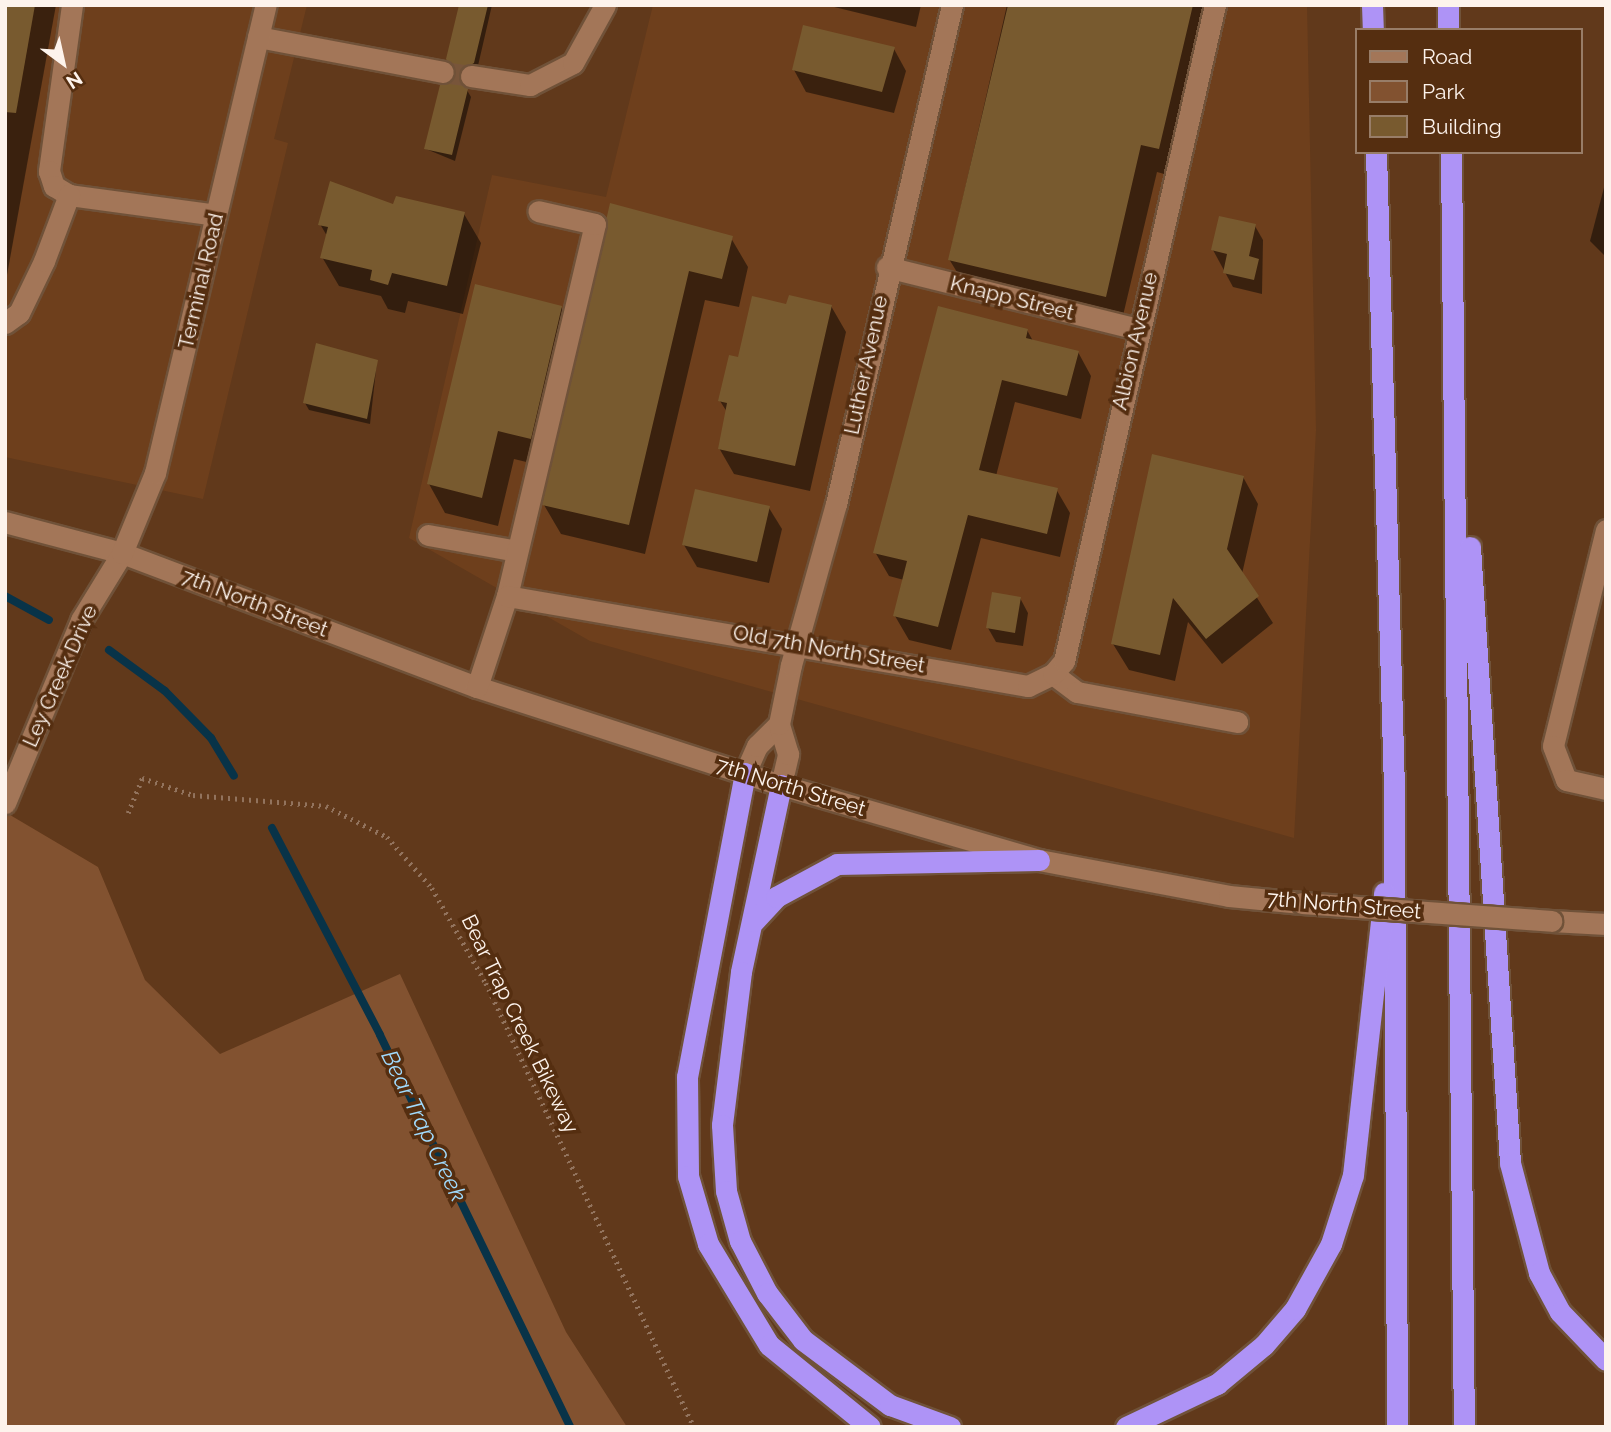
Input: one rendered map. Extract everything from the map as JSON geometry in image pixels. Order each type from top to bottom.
[{"type":"highway","points":[[1372,5],[1373,28]]},
{"type":"highway","points":[[1448,5],[1448,28]]},
{"type":"highway","points":[[1376,154],[1394,789],[1397,1427]]},
{"type":"highway","points":[[1451,154],[1464,1427]]},
{"type":"highway","points":[[1453,280],[1510,1163],[1539,1273],[1560,1312],[1606,1360]]},
{"type":"highway","points":[[745,773],[687,1077],[688,1176],[708,1244],[731,1292],[769,1345],[870,1427]]},
{"type":"highway","points":[[781,785],[752,922],[722,1125],[726,1191],[740,1241],[766,1293],[822,1359],[890,1405],[950,1427]]},
{"type":"highway","points":[[1126,1427],[1217,1384],[1264,1345],[1295,1309],[1331,1244],[1353,1175],[1394,789]]},
{"type":"highway","points":[[752,922],[776,897],[837,864],[1039,860]]},
{"type":"street","points":[[72,5],[49,171],[54,186],[69,195],[216,215]]},
{"type":"street","name":"Terminal Road","points":[[122,553],[155,473],[266,5]]},
{"type":"street","points":[[471,76],[530,85],[573,63],[605,5]]},
{"type":"street","name":"Luther Avenue","points":[[745,773],[757,746],[779,724],[952,5]]},
{"type":"street","name":"Albion Avenue","points":[[1053,674],[1064,660],[1137,330],[1215,5]]},
{"type":"street","points":[[258,37],[443,72]]},
{"type":"street","points":[[5,323],[19,313],[69,195]]},
{"type":"street","points":[[477,687],[507,596],[595,224],[538,211]]},
{"type":"street","name":"Knapp Street","points":[[887,267],[1137,330]]},
{"type":"street","name":"7th North Street","points":[[5,522],[122,553],[477,687],[781,785],[1039,860],[1229,896],[1606,923]]},
{"type":"street","points":[[1606,530],[1553,746],[1566,780],[1606,789]]},
{"type":"street","points":[[428,535],[517,551]]},
{"type":"street","name":"Ley Creek Drive","points":[[5,803],[81,620],[122,553]]},
{"type":"street","name":"Old 7th North Street","points":[[507,596],[800,642],[1028,686],[1053,674]]},
{"type":"street","points":[[1053,674],[1077,692],[1237,722]]},
{"type":"street","name":"Luther Avenue","points":[[779,724],[788,754],[781,785]]},
{"type":"path","name":"Bear Trap Creek Bikeway","points":[[128,813],[142,778],[193,795],[326,806],[387,837],[432,888],[486,983],[694,1427]]},
{"type":"shaded area","points":[[5,5],[307,5],[274,139],[288,143],[203,499],[5,457]]},
{"type":"shaded area","points":[[653,5],[1307,5],[1316,430],[1294,838],[590,641],[409,538],[492,175],[606,197]]},
{"type":"green space","points":[[5,812],[98,867],[145,980],[220,1054],[400,974],[566,1332],[627,1427],[5,1427]]},
{"type":"building","points":[[5,5],[35,5],[16,113],[5,112]]},
{"type":"building","points":[[459,5],[488,5],[474,63],[458,73],[468,89],[452,155],[424,149],[440,85],[456,75],[446,59]]},
{"type":"building","points":[[1008,5],[1193,5],[1159,149],[1141,145],[1106,297],[948,260]]},
{"type":"building","points":[[803,25],[895,47],[882,92],[792,70]]},
{"type":"building","points":[[330,181],[393,204],[396,196],[465,212],[447,286],[392,273],[388,285],[370,280],[372,270],[320,258],[328,227],[318,225]]},
{"type":"building","points":[[610,203],[733,236],[722,279],[689,271],[629,525],[542,505]]},
{"type":"building","points":[[1219,216],[1256,224],[1249,256],[1259,259],[1254,280],[1223,273],[1227,254],[1211,250]]},
{"type":"building","points":[[475,284],[562,306],[531,439],[498,431],[482,498],[427,484]]},
{"type":"building","points":[[789,295],[832,305],[795,466],[718,449],[727,403],[718,401],[729,355],[738,357],[752,296],[786,304]]},
{"type":"building","points":[[938,306],[1028,329],[1026,338],[1079,351],[1067,396],[1002,380],[979,470],[1058,488],[1047,534],[968,515],[938,627],[893,616],[907,561],[873,553]]},
{"type":"building","points":[[316,343],[378,360],[367,419],[303,403]]},
{"type":"building","points":[[1152,454],[1244,476],[1227,549],[1259,596],[1206,639],[1173,598],[1160,655],[1111,644]]},
{"type":"building","points":[[695,489],[770,506],[757,562],[682,545]]},
{"type":"building","points":[[992,592],[1021,597],[1015,633],[986,628]]},
{"type":"waterway","name":"Bear Trap Creek","points":[[5,596],[49,620]]},
{"type":"waterway","name":"Bear Trap Creek","points":[[109,650],[165,691],[211,738],[234,776]]},
{"type":"waterway","name":"Bear Trap Creek","points":[[272,828],[380,1035],[570,1427]]},
{"type":"tunnel","points":[[443,72],[471,76]]}]
